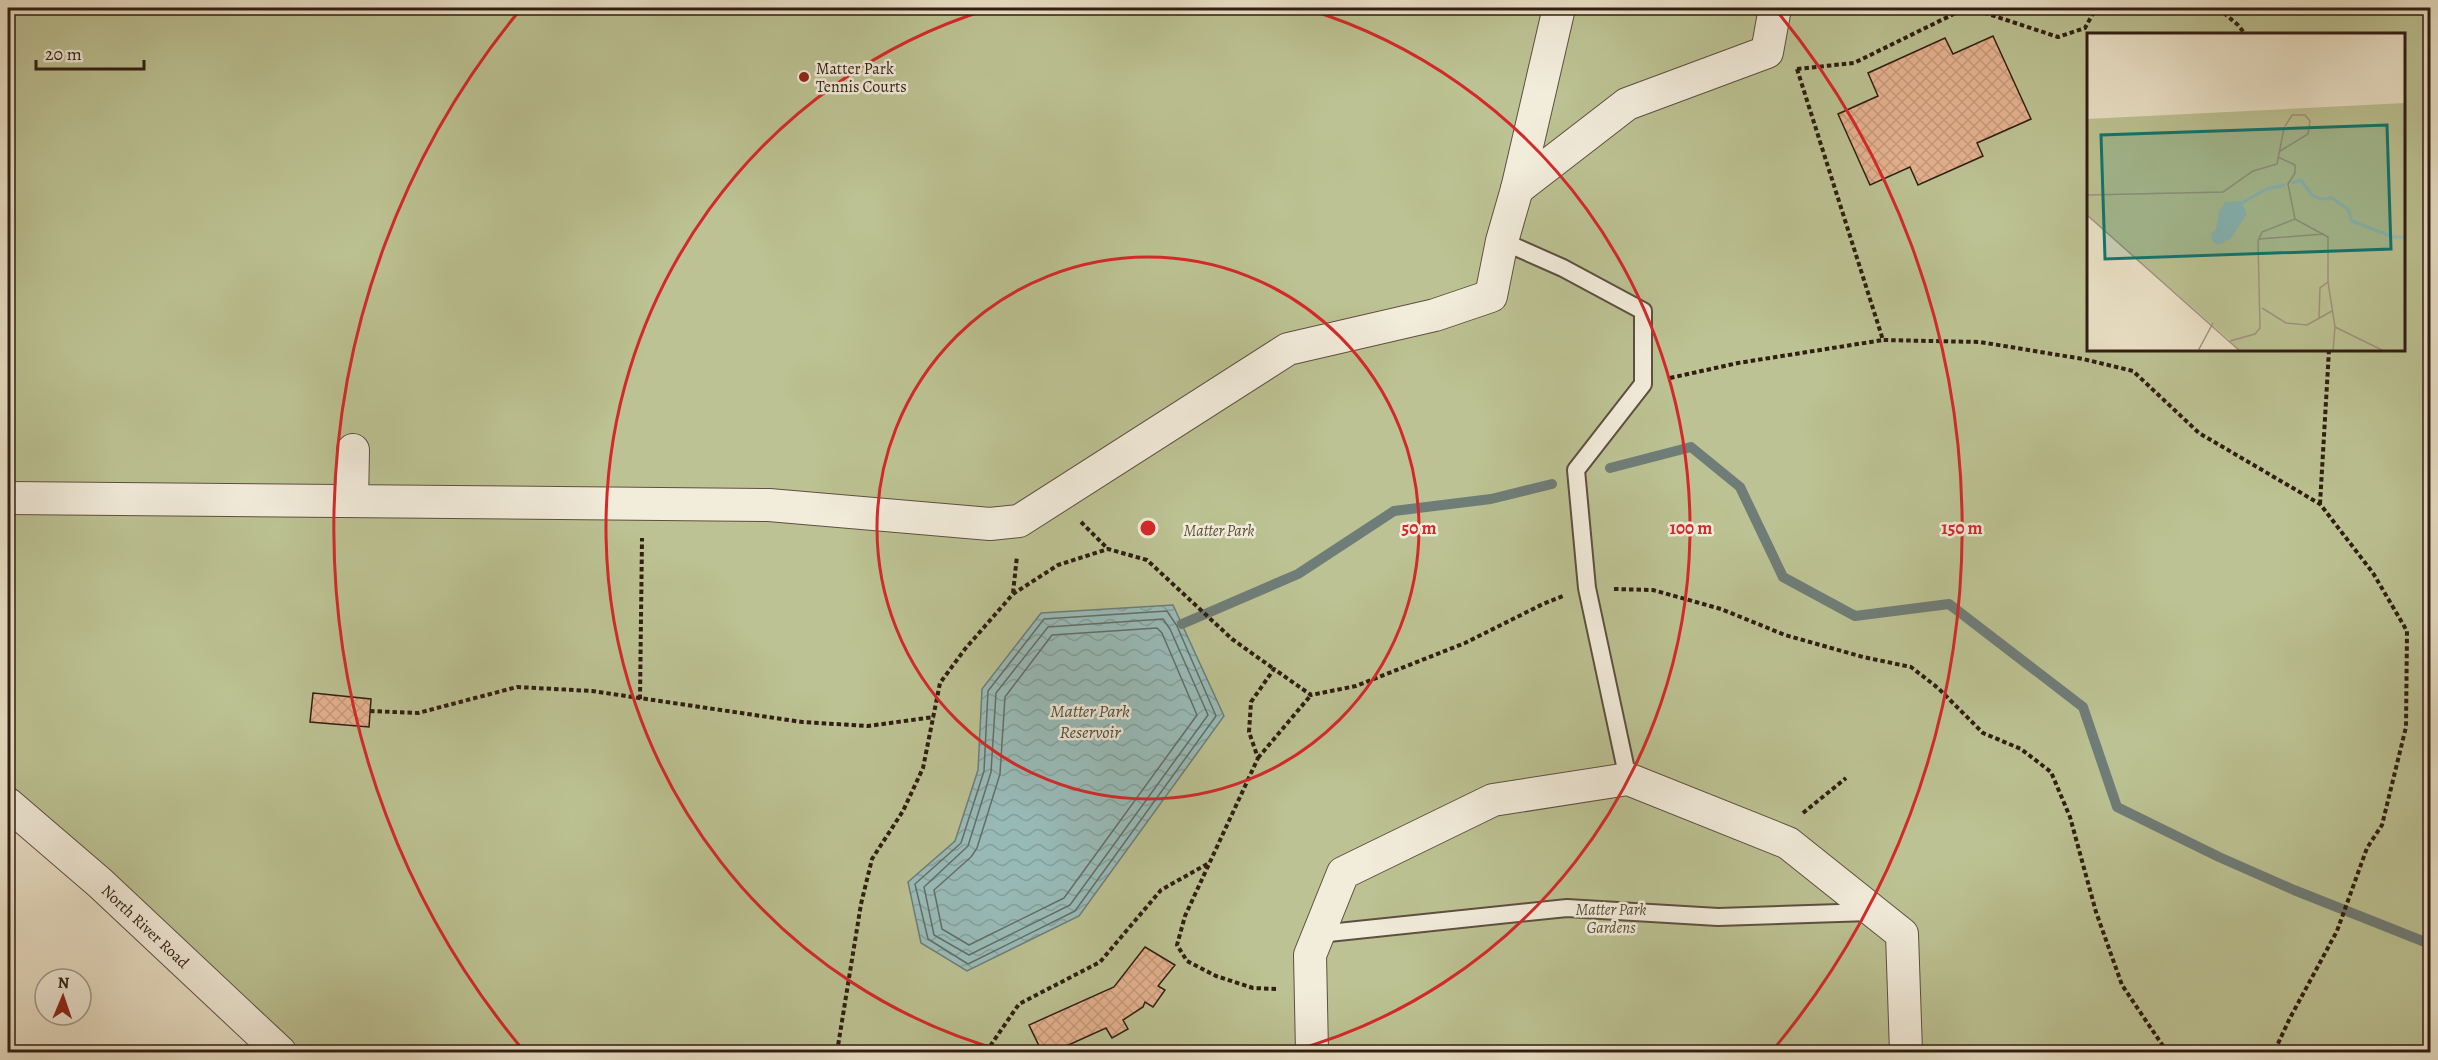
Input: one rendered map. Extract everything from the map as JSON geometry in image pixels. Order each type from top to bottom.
[{"type":"street","points":[[8,498],[769,505],[990,524],[1019,521],[1288,349],[1435,315],[1491,296],[1502,241],[1517,189],[1559,8]]},
{"type":"street","points":[[1517,189],[1627,104],[1767,52],[1775,8]]},
{"type":"street","points":[[352,501],[353,450]]},
{"type":"street","points":[[1312,1053],[1310,955],[1343,873],[1493,800],[1628,779],[1788,843],[1902,934],[1906,1053]]},
{"type":"street","name":"North River Road","points":[[8,804],[100,883],[280,1053]]},
{"type":"lane","points":[[1502,241],[1563,267],[1643,311],[1643,384],[1576,470],[1587,588],[1628,779]]},
{"type":"lane","points":[[1319,934],[1567,909],[1718,917],[1874,911]]},
{"type":"path","points":[[1767,52],[1797,69],[1854,63],[1968,8],[2058,37],[2085,28],[2096,8]]},
{"type":"path","points":[[2218,8],[2244,33]]},
{"type":"path","points":[[1797,69],[1883,340]]},
{"type":"path","points":[[1643,384],[1738,363],[1883,340],[1980,342],[2084,359],[2133,371],[2199,433],[2320,504],[2373,573],[2407,631],[2406,727],[2382,825],[2367,848],[2340,923],[2274,1053]]},
{"type":"path","points":[[2320,504],[2329,351]]},
{"type":"path","points":[[640,699],[643,504]]},
{"type":"path","points":[[837,1053],[861,904],[872,859],[903,811],[923,768],[940,683],[965,649],[1013,594],[1058,565],[1108,549],[1147,560],[1214,624],[1274,669]]},
{"type":"path","points":[[370,711],[418,713],[517,687],[592,691],[824,723],[868,726],[934,717]]},
{"type":"path","points":[[1258,758],[1311,695]]},
{"type":"path","points":[[1770,836],[1846,778]]},
{"type":"path","points":[[986,1053],[1019,1004],[1101,962],[1161,890],[1209,863]]},
{"type":"green space","name":"Matter Park","points":[[8,8],[2430,8],[2430,1052],[279,1052],[8,804]]},
{"type":"water","name":"Matter Park Reservoir","points":[[1173,605],[1224,716],[1079,916],[967,971],[921,943],[908,882],[955,841],[978,770],[982,689],[1041,613]]},
{"type":"building","points":[[1993,36],[2031,119],[1977,143],[1983,156],[1918,185],[1910,167],[1870,185],[1838,114],[1878,96],[1868,73],[1945,38],[1953,54]]},
{"type":"building","points":[[313,693],[371,699],[369,727],[310,722]]},
{"type":"building","points":[[1145,947],[1175,965],[1158,986],[1165,990],[1153,1007],[1145,1002],[1143,1007],[1123,1020],[1128,1029],[1112,1038],[1106,1028],[1053,1052],[1042,1052],[1029,1025],[1114,987]]},
{"type":"waterway","points":[[1610,468],[1691,447],[1740,487],[1783,577],[1855,616],[1949,604],[2083,707],[2117,807],[2219,857],[2294,890],[2430,944]]},
{"type":"waterway","points":[[1182,624],[1298,574],[1394,511],[1491,499],[1552,484]]},
{"type":"place","name":"Matter Park Tennis Courts","points":[[804,77]]},
{"type":"park label","name":"Matter Park Gardens","points":[[1611,918]]}]
